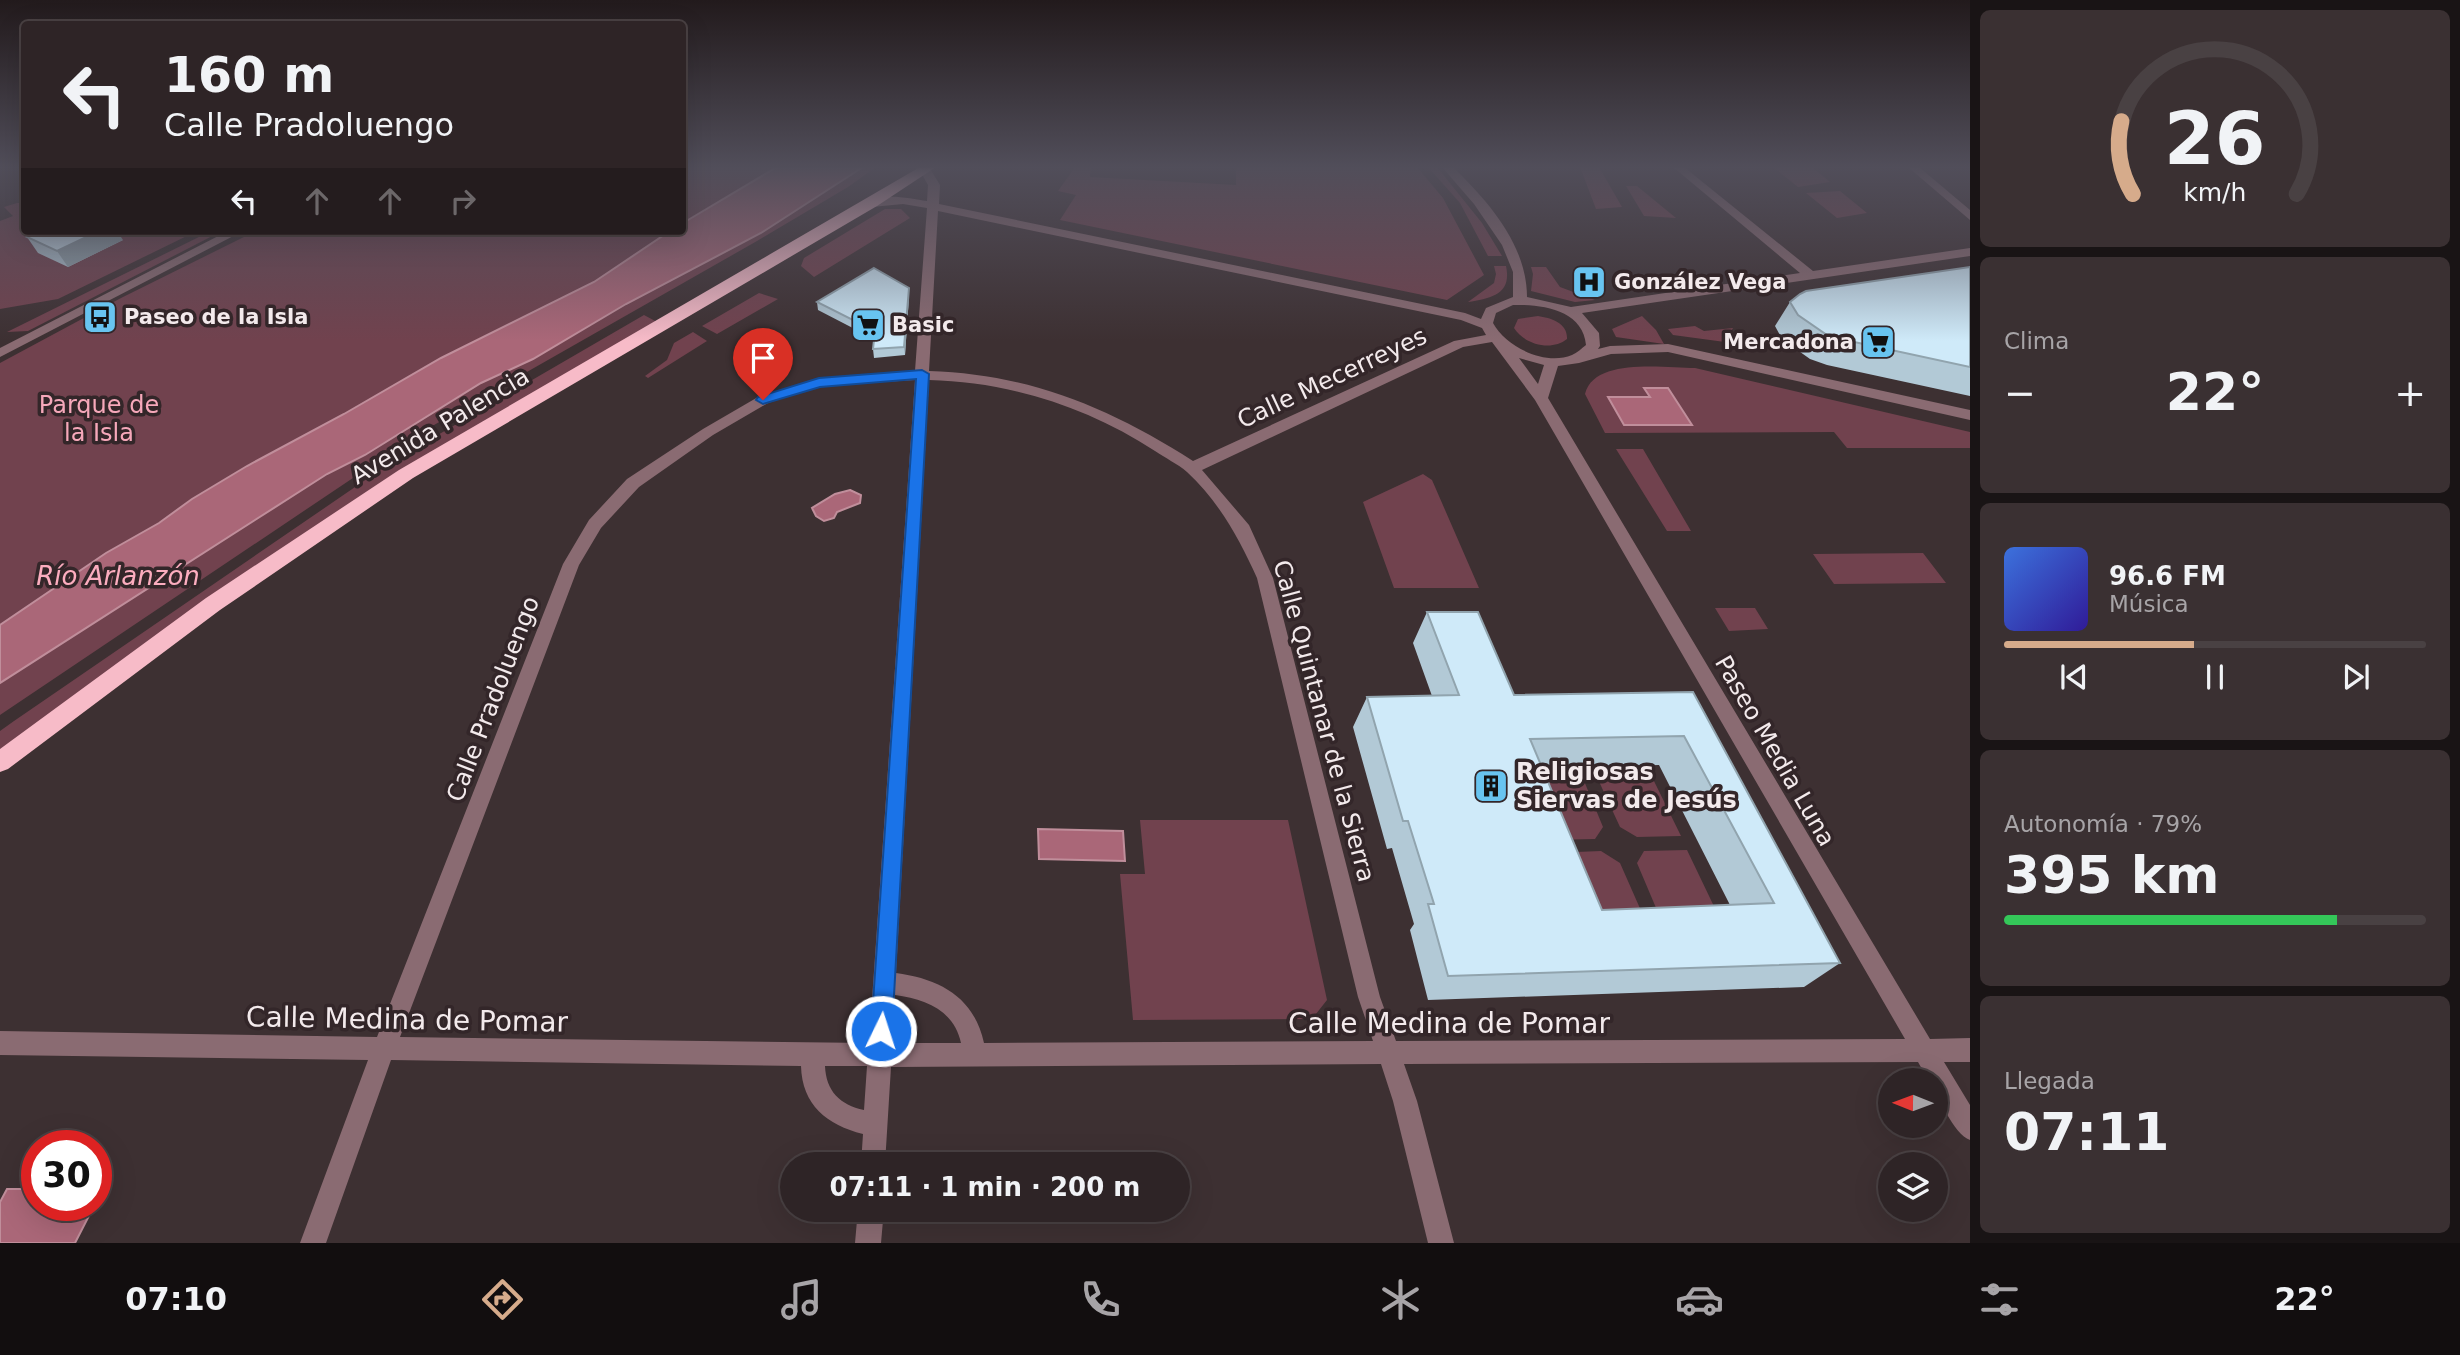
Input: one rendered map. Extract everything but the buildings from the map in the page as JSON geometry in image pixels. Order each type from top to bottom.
[{"type":"highway","name":"Avenida Palencia","points":[[0,762],[213,604],[406,474],[834,225]]},
{"type":"street","points":[[874,1152],[932,225]]},
{"type":"street","points":[[1024,225],[1465,317],[1534,359],[1552,362],[1579,359],[1610,350],[1668,348],[1970,415]]},
{"type":"street","points":[[1494,225],[1520,274],[1520,300]]},
{"type":"street","points":[[1749,225],[1811,276]]},
{"type":"street","points":[[0,353],[229,235]]},
{"type":"street","points":[[1569,311],[1970,252]]},
{"type":"street","points":[[1493,336],[1491,309],[1500,304],[1520,300],[1548,303],[1569,311],[1590,328],[1594,338],[1593,346],[1579,359]]},
{"type":"street","points":[[1590,328],[1635,301]]},
{"type":"street","name":"Paseo Media Luna","points":[[1493,336],[1541,398],[1970,1128]]},
{"type":"street","name":"Calle Mecerreyes","points":[[1192,468],[1460,344],[1493,336]]},
{"type":"street","points":[[0,344],[27,339]]},
{"type":"street","points":[[1541,398],[1552,362]]},
{"type":"street","name":"Calle Quintanar de la Sierra","points":[[922,374],[948,375],[1026,388],[1080,405],[1138,433],[1192,468],[1243,529],[1265,578],[1369,997],[1405,1101],[1441,1243]]},
{"type":"street","name":"Calle Pradoluengo","points":[[313,1243],[384,1048],[571,564],[595,524],[633,483],[708,432],[763,400],[819,383],[922,374]]},
{"type":"street","points":[[885,983],[929,990],[946,999],[961,1012],[972,1032],[975,1054]]},
{"type":"street","name":"Calle Medina de Pomar","points":[[1,1046],[880,1055],[1970,1050]]},
{"type":"street","points":[[813,1054],[814,1084],[823,1102],[837,1114],[853,1121],[876,1124]]},
{"type":"street","points":[[868,1243],[869,1222]]},
{"type":"green space","points":[[0,225],[21,225],[21,235],[189,235],[58,299],[0,309]]},
{"type":"green space","name":"Parque de la Isla","points":[[686,225],[784,225],[420,433],[0,715],[0,363],[121,298],[248,235],[686,235]]},
{"type":"green space","points":[[859,225],[899,225],[814,277],[801,266],[804,258]]},
{"type":"green space","points":[[1084,225],[1457,225],[1484,275],[1447,300]]},
{"type":"green space","points":[[1472,225],[1483,225],[1502,256],[1488,256]]},
{"type":"green space","points":[[203,235],[214,235],[28,331],[7,332]]},
{"type":"green space","points":[[1494,266],[1506,266],[1506,283],[1503,289],[1485,299],[1468,302],[1494,283]]},
{"type":"green space","points":[[1531,267],[1546,267],[1560,287],[1595,300],[1575,302],[1531,291]]},
{"type":"green space","points":[[759,293],[778,299],[717,334],[702,326]]},
{"type":"green space","points":[[644,315],[657,322],[514,405],[0,755],[0,731],[393,461]]},
{"type":"green space","points":[[1538,316],[1562,325],[1567,339],[1561,343],[1546,345],[1531,342],[1518,334],[1514,328],[1518,319]]},
{"type":"green space","points":[[1642,316],[1656,330],[1664,344],[1616,337],[1612,329]]},
{"type":"green space","points":[[1695,326],[1704,331],[1733,328],[1725,342],[1673,335],[1668,329]]},
{"type":"green space","points":[[693,332],[707,341],[648,378],[645,376],[667,360],[674,343]]},
{"type":"green space","points":[[1649,366],[1695,368],[1970,432],[1970,448],[1847,448],[1834,432],[1605,433],[1585,394],[1591,382],[1602,374],[1616,370]]},
{"type":"green space","points":[[1616,449],[1643,449],[1691,531],[1667,531]]},
{"type":"green space","points":[[1423,474],[1432,480],[1479,588],[1394,588],[1363,502]]},
{"type":"green space","points":[[1923,553],[1946,583],[1834,584],[1813,554]]},
{"type":"green space","points":[[1715,608],[1755,608],[1768,629],[1729,631]]},
{"type":"green space","points":[[1596,775],[1651,775],[1681,836],[1637,837],[1620,827]]},
{"type":"green space","points":[[1582,776],[1603,827],[1595,839],[1547,840],[1521,777]]},
{"type":"green space","points":[[1140,820],[1288,820],[1327,1000],[1312,1019],[1133,1020],[1120,874],[1145,874]]},
{"type":"green space","points":[[1687,850],[1721,921],[1662,922],[1637,863],[1644,851]]},
{"type":"green space","points":[[1601,851],[1620,863],[1646,922],[1601,924],[1551,853]]},
{"type":"water","name":"Río Arlanzón","points":[[686,225],[773,225],[626,304],[533,359],[481,383],[365,455],[327,474],[0,683],[0,625],[106,553],[159,523],[192,499],[247,466],[441,358],[594,282],[664,235],[686,235]]},
{"type":"water","points":[[1644,388],[1668,388],[1692,425],[1624,425],[1608,397],[1650,397]]},
{"type":"water","points":[[850,490],[861,495],[860,503],[837,512],[834,518],[824,521],[816,516],[812,508],[835,494]]},
{"type":"water","points":[[1038,829],[1123,831],[1125,861],[1039,859]]},
{"type":"water","points":[[7,1189],[21,1189],[21,1221],[86,1221],[75,1243],[0,1243],[0,1202]]},
{"type":"place","name":"González Vega","points":[[1589,282]]},
{"type":"place","name":"Paseo de la Isla","points":[[100,317]]},
{"type":"place","name":"Basic","points":[[868,325]]},
{"type":"place","name":"Mercadona","points":[[1878,342]]},
{"type":"place","name":"Religiosas Siervas de Jesús","points":[[1491,786]]},
{"type":"route","points":[[763,400],[819,383],[922,374],[881,1031]]}]
